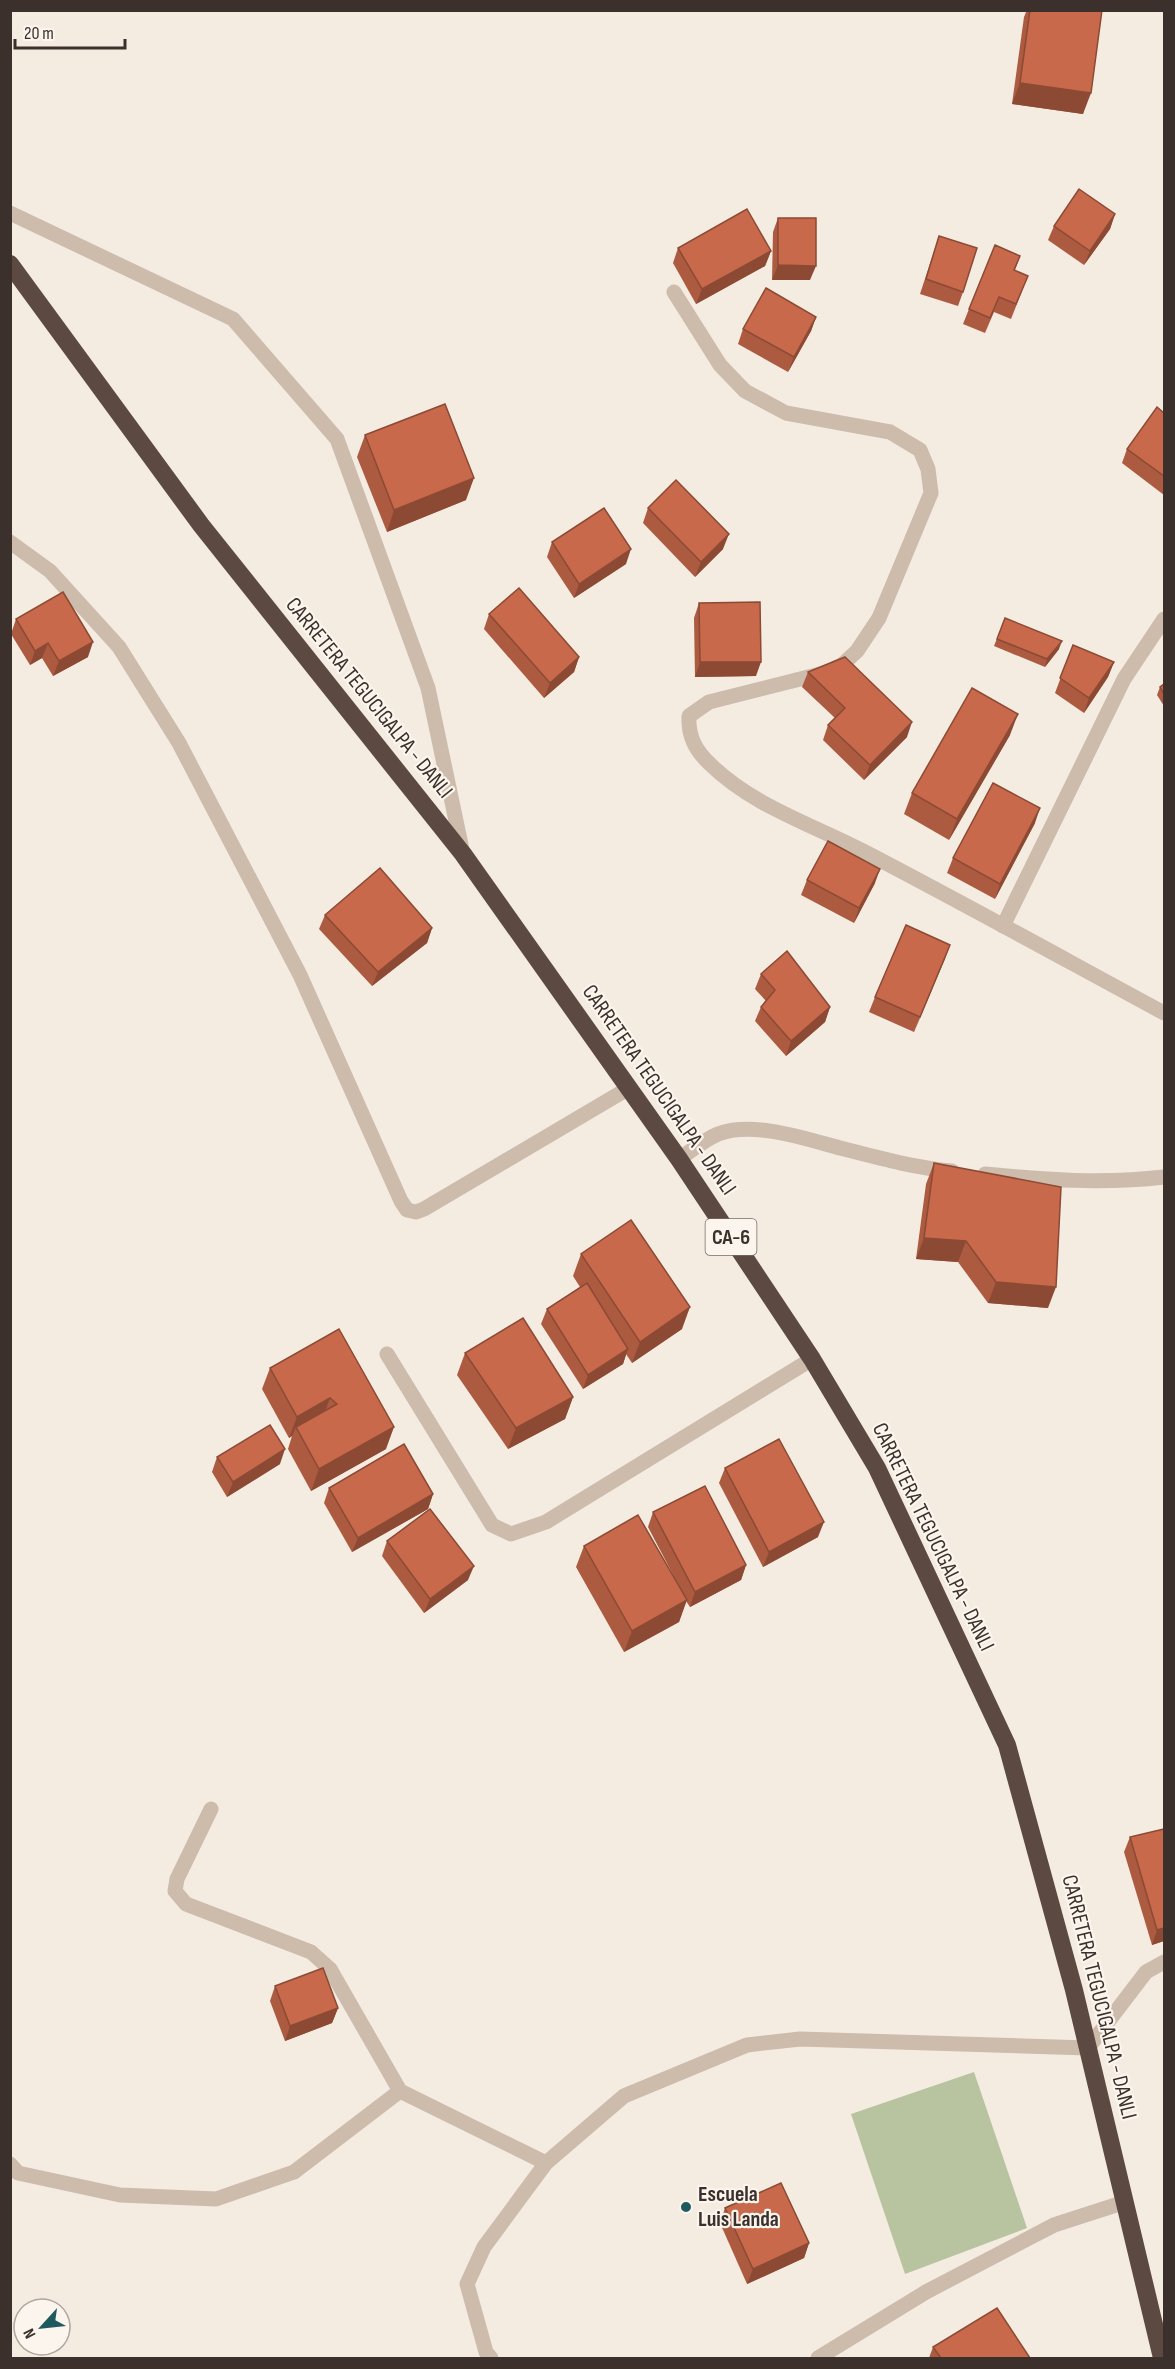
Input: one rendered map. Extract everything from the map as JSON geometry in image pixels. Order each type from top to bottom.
[{"type":"highway","name":"CARRETERA TEGUCIGALPA - DANLI","points":[[10,264],[201,525],[463,854],[679,1159],[812,1359],[877,1468],[1007,1745],[1088,2048],[1162,2358]]},
{"type":"street","points":[[10,213],[233,319],[336,439],[428,688],[463,854]]},
{"type":"street","points":[[674,292],[720,365],[745,391],[786,413],[890,432],[920,450],[928,469],[931,493],[879,618],[857,651],[843,664],[828,672],[709,702],[689,717],[688,732],[695,746],[709,764],[734,784],[754,796],[863,851],[1164,1013]]},
{"type":"street","points":[[10,542],[50,571],[120,647],[179,743],[300,975],[407,1210],[416,1212],[424,1209],[629,1088]]},
{"type":"street","points":[[1003,927],[1124,679],[1164,620]]},
{"type":"street","points":[[679,1159],[719,1134],[746,1130],[775,1131],[936,1170],[1059,1181],[1138,1180],[1164,1177]]},
{"type":"street","points":[[387,1354],[492,1525],[511,1534],[546,1522],[812,1359]]},
{"type":"street","points":[[211,1809],[177,1879],[174,1891],[186,1904],[311,1952],[330,1969],[400,2091],[546,2163]]},
{"type":"street","points":[[491,2358],[486,2352],[467,2284],[484,2247],[546,2163],[624,2096],[747,2045],[800,2039],[1088,2048],[1146,1972],[1164,1962]]},
{"type":"street","points":[[10,2164],[18,2173],[120,2195],[216,2199],[294,2172],[400,2091]]},
{"type":"street","points":[[818,2358],[926,2292],[1054,2225],[1125,2202]]},
{"type":"green space","points":[[974,2072],[1027,2228],[905,2274],[851,2114]]},
{"type":"building","points":[[1030,10],[1102,10],[1091,93],[1020,83]]},
{"type":"building","points":[[1079,189],[1115,214],[1090,251],[1054,226]]},
{"type":"building","points":[[747,209],[771,251],[702,289],[678,248]]},
{"type":"building","points":[[778,218],[816,218],[816,266],[778,265]]},
{"type":"building","points":[[939,236],[977,248],[963,292],[926,279]]},
{"type":"building","points":[[995,245],[1020,256],[1014,270],[1028,276],[1016,304],[999,297],[990,318],[969,309]]},
{"type":"building","points":[[766,288],[816,317],[794,357],[743,329]]},
{"type":"building","points":[[445,404],[474,478],[394,510],[365,435]]},
{"type":"building","points":[[1157,407],[1164,413],[1164,476],[1127,449]]},
{"type":"building","points":[[676,480],[729,534],[701,562],[648,508]]},
{"type":"building","points":[[604,508],[631,549],[579,584],[552,542]]},
{"type":"building","points":[[519,588],[579,657],[550,683],[489,614]]},
{"type":"building","points":[[63,592],[93,642],[59,661],[48,643],[35,651],[16,619]]},
{"type":"building","points":[[760,602],[761,662],[700,662],[699,603]]},
{"type":"building","points":[[1005,618],[1062,641],[1047,659],[997,639]]},
{"type":"building","points":[[1073,645],[1114,662],[1089,698],[1060,678]]},
{"type":"building","points":[[845,657],[912,722],[870,765],[828,725],[845,708],[808,672]]},
{"type":"building","points":[[972,688],[1018,714],[957,819],[912,793]]},
{"type":"building","points":[[993,783],[1040,808],[1000,884],[953,858]]},
{"type":"building","points":[[828,841],[880,869],[859,908],[807,880]]},
{"type":"building","points":[[380,868],[432,928],[378,972],[325,915]]},
{"type":"building","points":[[906,925],[950,945],[920,1017],[875,997]]},
{"type":"building","points":[[787,951],[830,1007],[791,1041],[761,1007],[775,990],[761,974]]},
{"type":"building","points":[[934,1163],[1061,1187],[1056,1287],[996,1282],[966,1241],[924,1238]]},
{"type":"building","points":[[631,1220],[690,1307],[640,1342],[581,1254]]},
{"type":"building","points":[[587,1283],[628,1349],[588,1375],[547,1309]]},
{"type":"building","points":[[523,1318],[573,1397],[516,1428],[465,1353]]},
{"type":"building","points":[[339,1329],[394,1427],[319,1469],[296,1427],[337,1404],[330,1398],[297,1417],[270,1368]]},
{"type":"building","points":[[270,1425],[285,1449],[233,1482],[217,1457]]},
{"type":"building","points":[[779,1439],[824,1522],[769,1552],[725,1468]]},
{"type":"building","points":[[404,1444],[433,1494],[358,1538],[329,1488]]},
{"type":"building","points":[[705,1486],[746,1565],[695,1592],[653,1512]]},
{"type":"building","points":[[430,1509],[474,1566],[430,1599],[387,1541]]},
{"type":"building","points":[[638,1515],[687,1600],[632,1631],[584,1546]]},
{"type":"building","points":[[1164,1829],[1164,1928],[1157,1930],[1130,1837]]},
{"type":"building","points":[[323,1968],[338,2008],[290,2026],[275,1986]]},
{"type":"building","points":[[781,2183],[809,2243],[753,2269],[725,2208]]},
{"type":"building","points":[[997,2308],[1030,2358],[941,2358],[933,2347]]},
{"type":"place","name":"Escuela Luis Landa","points":[[686,2207]]}]
